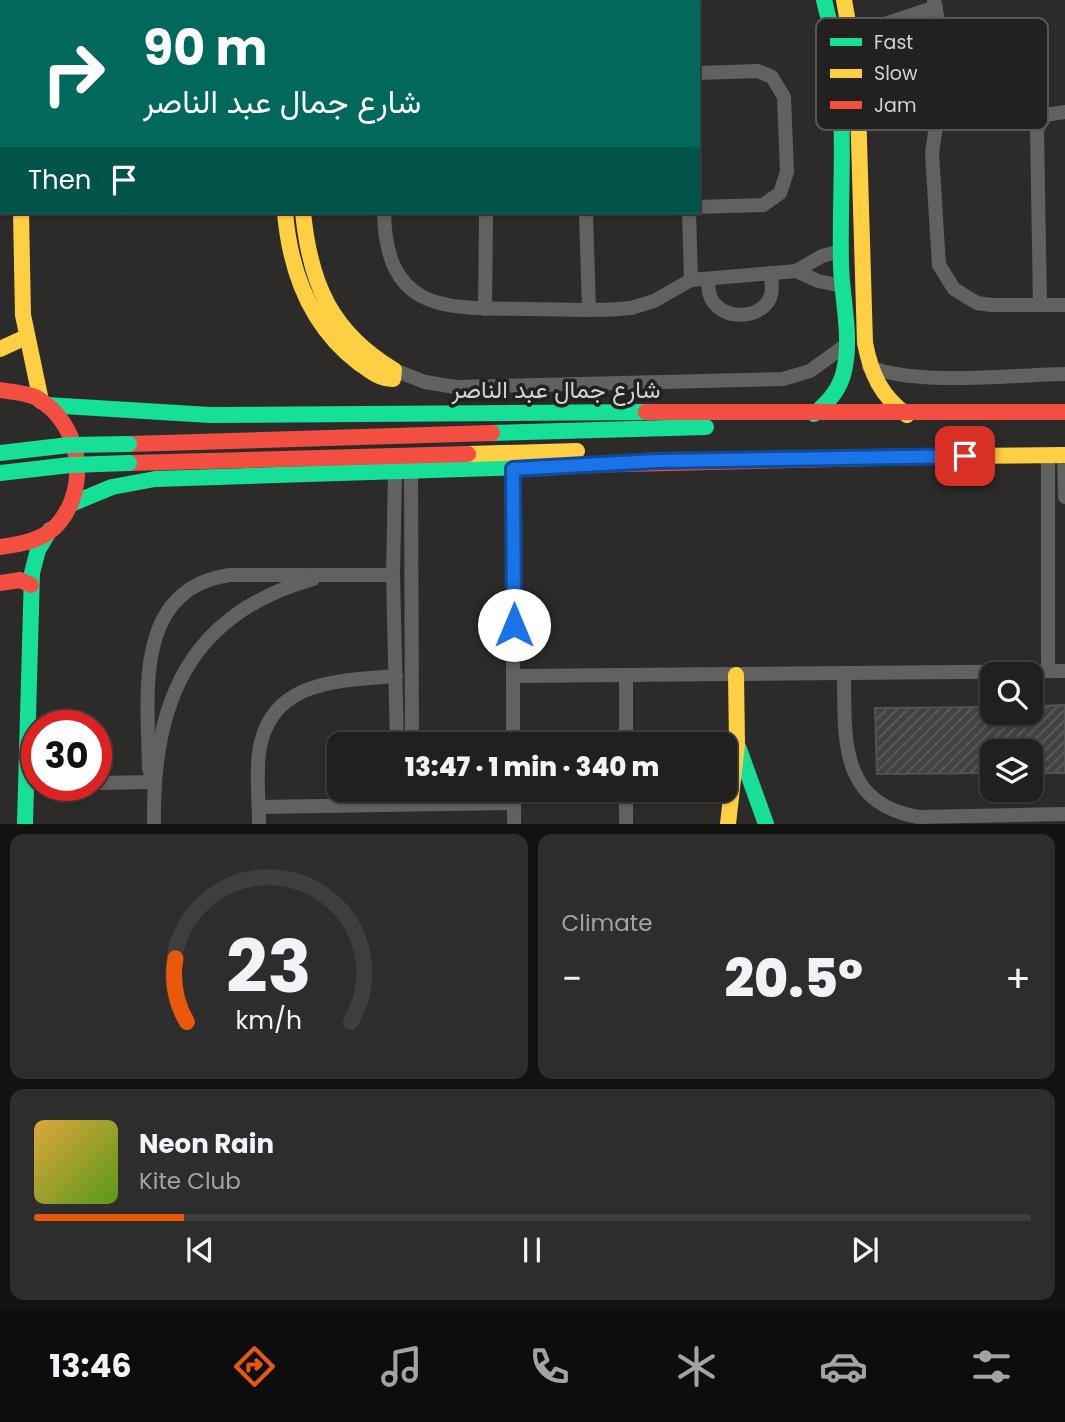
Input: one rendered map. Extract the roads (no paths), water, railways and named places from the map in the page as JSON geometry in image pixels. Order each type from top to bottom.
[{"type":"main road","points":[[824,0],[830,18]]},
{"type":"main road","points":[[844,0],[848,18]]},
{"type":"main road","points":[[814,414],[829,401],[839,386],[845,367],[841,251],[847,130]]},
{"type":"main road","points":[[853,130],[864,343],[869,367],[879,390],[907,415]]},
{"type":"main road","points":[[21,214],[22,293],[26,337],[44,403],[68,428],[77,450],[79,474],[71,504],[50,530],[34,561],[31,585],[30,710]]},
{"type":"main road","points":[[285,214],[286,239],[293,271],[306,302],[323,327],[348,355],[389,381],[395,377],[394,370],[375,359],[354,340],[328,310],[310,267],[303,214]]},
{"type":"main road","points":[[841,251],[860,251]]},
{"type":"main road","points":[[0,349],[14,345],[26,337]]},
{"type":"main road","points":[[846,345],[856,350],[864,343]]},
{"type":"main road","name":"شارع جمال عبد الناصر","points":[[0,390],[26,394],[44,403],[124,412],[907,415],[1065,412]]},
{"type":"main road","points":[[124,412],[116,429],[114,448],[118,467],[128,483]]},
{"type":"main road","points":[[0,453],[69,445],[691,428],[733,423],[760,414]]},
{"type":"main road","points":[[0,473],[70,465],[582,450],[615,452],[656,461]]},
{"type":"main road","points":[[71,504],[128,483],[155,479],[513,469],[656,461],[1059,455]]},
{"type":"main road","points":[[0,547],[21,545],[50,530]]},
{"type":"main road","points":[[0,583],[20,580],[31,585]]},
{"type":"main road","points":[[736,675],[737,732]]},
{"type":"main road","points":[[737,744],[752,792],[766,824]]},
{"type":"main road","points":[[25,824],[28,801]]},
{"type":"main road","points":[[728,824],[730,802]]},
{"type":"street","points":[[896,18],[935,3]]},
{"type":"street","points":[[700,73],[758,71],[772,77],[784,97],[787,172],[780,193],[763,205],[700,207]]},
{"type":"street","points":[[935,130],[932,153],[939,265],[954,289],[977,303],[1065,304]]},
{"type":"street","points":[[1037,130],[1040,305]]},
{"type":"street","points":[[383,214],[388,254],[403,281],[428,300],[443,306],[485,309],[631,308],[654,301],[691,280],[796,271],[818,281],[842,286]]},
{"type":"street","points":[[485,309],[486,214]]},
{"type":"street","points":[[586,214],[589,310]]},
{"type":"street","points":[[689,214],[691,280]]},
{"type":"street","points":[[796,271],[812,260],[841,251]]},
{"type":"street","points":[[708,279],[710,298],[717,306],[736,315],[747,314],[757,311],[771,295],[771,273]]},
{"type":"street","points":[[394,370],[425,382],[455,387],[771,380],[810,371],[846,345]]},
{"type":"street","points":[[869,367],[888,373],[923,376],[1065,374]]},
{"type":"street","points":[[1059,455],[1065,496]]},
{"type":"street","points":[[1048,671],[1059,455]]},
{"type":"street","points":[[513,469],[513,732]]},
{"type":"street","points":[[397,732],[393,575],[403,471]]},
{"type":"street","points":[[403,471],[412,732]]},
{"type":"street","points":[[154,824],[154,782],[165,723],[175,690],[191,659],[213,632],[239,610],[269,593],[335,574]]},
{"type":"street","points":[[154,782],[149,769],[149,663],[159,628],[173,602],[193,586],[217,576],[393,575]]},
{"type":"street","points":[[514,676],[1065,671]]},
{"type":"street","points":[[844,674],[846,750],[858,779],[871,795],[897,812],[918,817],[1010,819],[1065,814]]},
{"type":"street","points":[[259,824],[261,743],[271,719],[288,700],[322,683],[396,676]]},
{"type":"street","points":[[626,677],[626,732]]},
{"type":"street","points":[[112,783],[154,782]]},
{"type":"street","points":[[259,807],[397,805],[403,802]]},
{"type":"street","points":[[514,802],[514,824]]},
{"type":"street","points":[[626,802],[626,824]]}]
